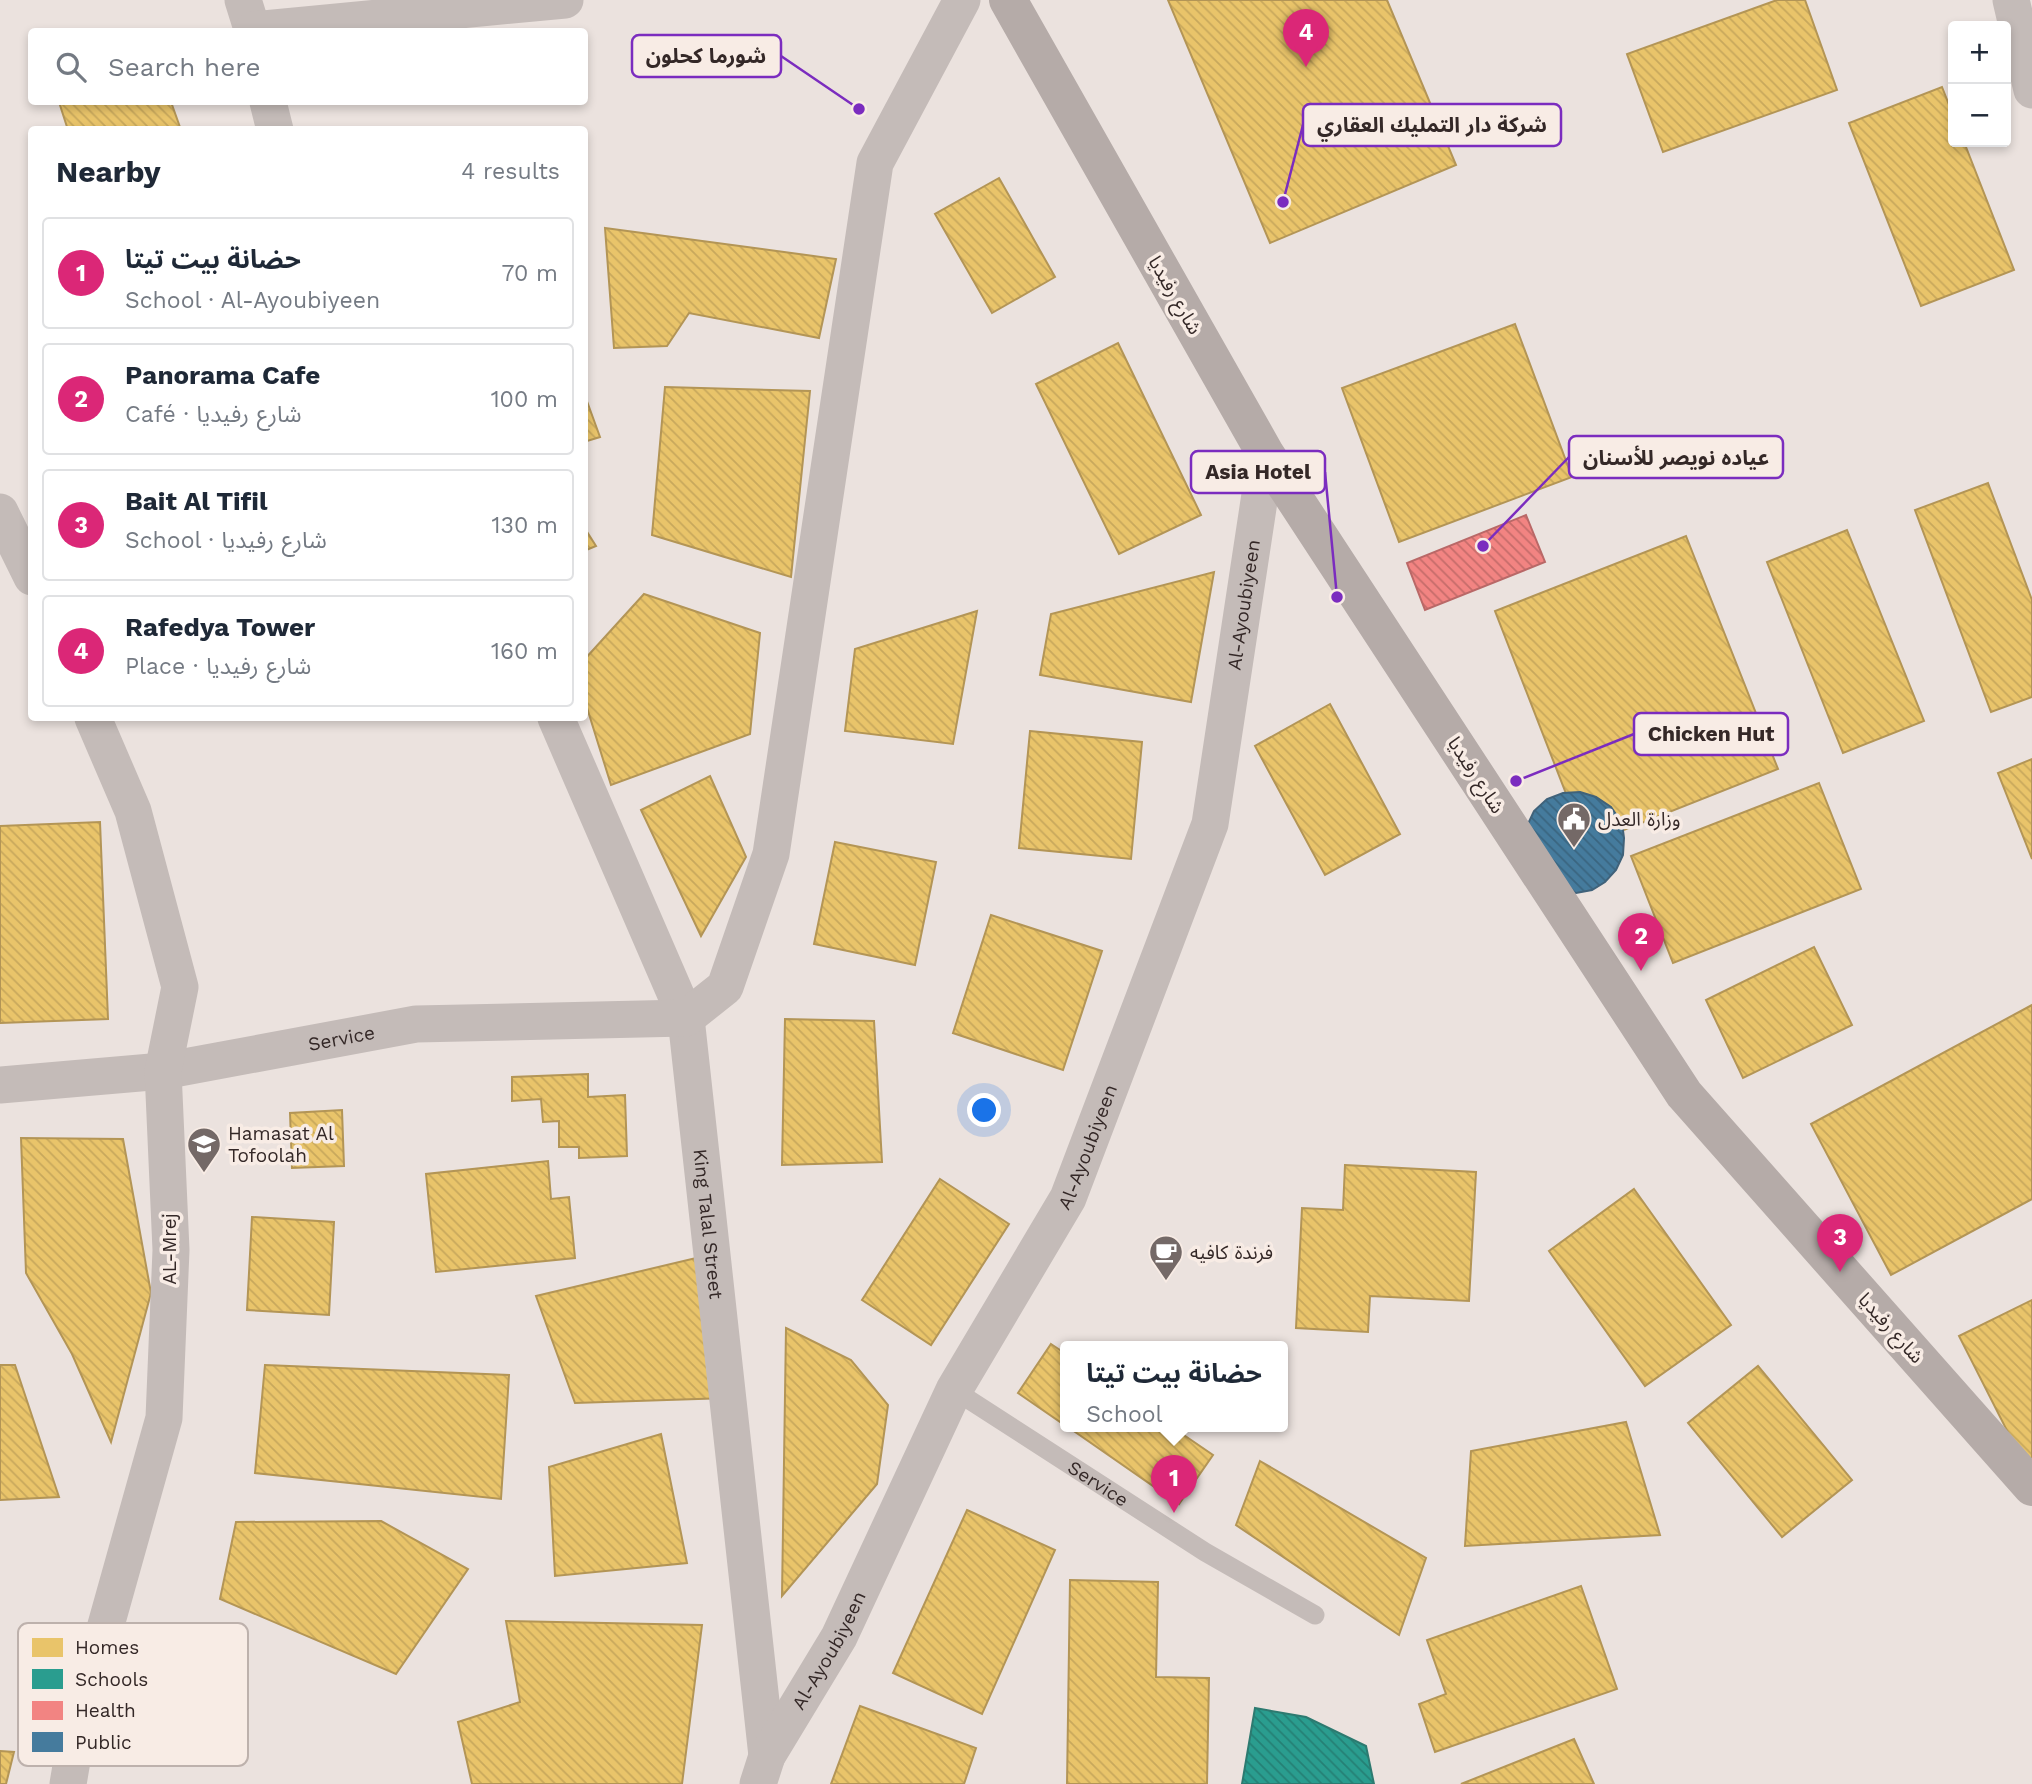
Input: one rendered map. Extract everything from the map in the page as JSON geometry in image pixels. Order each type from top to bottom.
[{"type":"main road","name":"شارع رفيديا","points":[[1007,0],[1266,455],[1684,1094],[2032,1487]]},
{"type":"street","points":[[250,21],[565,0]]},
{"type":"street","points":[[686,1018],[725,988],[771,854],[875,163],[962,0]]},
{"type":"street","points":[[2011,0],[2032,90]]},
{"type":"street","points":[[269,105],[274,126]]},
{"type":"street","name":"Al-Ayoubiyeen","points":[[762,1770],[839,1637],[954,1390],[1068,1198],[1210,824],[1266,455]]},
{"type":"street","points":[[0,512],[28,569]]},
{"type":"street","name":"AL-Mrej","points":[[94,721],[133,811],[180,987],[163,1071],[170,1250],[164,1418],[107,1623]]},
{"type":"street","name":"King Talal Street","points":[[557,721],[686,1018],[762,1770]]},
{"type":"street","name":"Service","points":[[0,1085],[163,1071],[416,1024],[686,1018]]},
{"type":"street","name":"AL-Mrej","points":[[68,1784],[71,1766]]},
{"type":"lane","name":"Service","points":[[954,1390],[1205,1552],[1315,1615]]},
{"type":"building: Homes","points":[[1168,0],[1387,0],[1456,165],[1270,243]]},
{"type":"building: Homes","points":[[1777,0],[1805,0],[1837,90],[1663,152],[1627,54]]},
{"type":"building: Homes","points":[[1942,87],[1948,102],[1948,147],[1966,147],[2014,270],[1921,306],[1849,123]]},
{"type":"building: Homes","points":[[60,105],[172,105],[180,126],[67,126]]},
{"type":"building: Homes","points":[[999,178],[1055,277],[992,313],[935,214]]},
{"type":"building: Homes","points":[[605,228],[836,259],[819,338],[689,313],[667,346],[614,348]]},
{"type":"building: Homes","points":[[1515,324],[1572,477],[1399,542],[1342,388]]},
{"type":"building: Homes","points":[[1118,343],[1201,515],[1119,554],[1036,384]]},
{"type":"building: Homes","points":[[665,387],[810,391],[791,577],[652,535]]},
{"type":"building: Homes","points":[[588,404],[600,437],[588,441]]},
{"type":"building: Homes","points":[[1988,483],[2032,600],[2032,697],[1991,712],[1915,510]]},
{"type":"building: Homes","points":[[1847,530],[1924,721],[1843,753],[1767,562]]},
{"type":"building: Homes","points":[[588,533],[596,546],[588,549]]},
{"type":"building: Homes","points":[[1686,536],[1778,769],[1586,845],[1495,611]]},
{"type":"building: Homes","points":[[1214,572],[1191,702],[1040,675],[1051,614]]},
{"type":"building: Homes","points":[[644,594],[760,633],[750,734],[611,785],[588,711],[588,656]]},
{"type":"building: Homes","points":[[977,611],[953,744],[845,731],[855,649]]},
{"type":"building: Homes","points":[[1330,704],[1400,834],[1325,875],[1255,746]]},
{"type":"building: Homes","points":[[1030,731],[1142,742],[1131,859],[1019,848]]},
{"type":"building: Homes","points":[[2032,759],[2032,859],[1998,773]]},
{"type":"building: Homes","points":[[710,776],[746,857],[701,936],[641,810]]},
{"type":"building: Homes","points":[[1819,783],[1861,889],[1673,963],[1631,856]]},
{"type":"building: Homes","points":[[100,822],[108,1019],[0,1023],[0,826]]},
{"type":"building: Homes","points":[[835,842],[936,862],[915,965],[814,944]]},
{"type":"building: Homes","points":[[991,915],[1102,951],[1063,1070],[953,1033]]},
{"type":"building: Homes","points":[[1814,947],[1852,1025],[1743,1078],[1706,1000]]},
{"type":"building: Homes","points":[[2032,1005],[2032,1199],[1891,1275],[1811,1124]]},
{"type":"building: Homes","points":[[785,1019],[874,1021],[882,1162],[782,1165]]},
{"type":"building: Homes","points":[[588,1074],[588,1097],[625,1095],[627,1156],[579,1158],[579,1147],[559,1147],[559,1121],[543,1122],[541,1099],[512,1101],[512,1077]]},
{"type":"building: Homes","points":[[342,1110],[344,1166],[292,1168],[290,1113]]},
{"type":"building: Homes","points":[[21,1138],[123,1139],[151,1293],[111,1442],[72,1354],[26,1273]]},
{"type":"building: Homes","points":[[548,1161],[551,1199],[569,1197],[575,1258],[436,1272],[426,1174]]},
{"type":"building: Homes","points":[[1345,1165],[1476,1172],[1469,1301],[1370,1296],[1368,1332],[1296,1328],[1302,1208],[1343,1210]]},
{"type":"building: Homes","points":[[940,1179],[1009,1224],[931,1345],[862,1300]]},
{"type":"building: Homes","points":[[1634,1189],[1731,1325],[1645,1386],[1549,1251]]},
{"type":"building: Homes","points":[[252,1217],[334,1222],[329,1315],[247,1310]]},
{"type":"building: Homes","points":[[713,1254],[728,1398],[575,1403],[536,1296]]},
{"type":"building: Homes","points":[[2032,1300],[2032,1475],[2030,1476],[1959,1336]]},
{"type":"building: Homes","points":[[786,1328],[851,1360],[888,1405],[877,1484],[782,1596]]},
{"type":"building: Homes","points":[[1051,1344],[1060,1350],[1060,1422],[1018,1393]]},
{"type":"building: Homes","points":[[0,1365],[15,1365],[59,1497],[0,1500]]},
{"type":"building: Homes","points":[[265,1365],[509,1375],[501,1499],[255,1473]]},
{"type":"building: Homes","points":[[1758,1366],[1852,1480],[1782,1537],[1688,1423]]},
{"type":"building: Homes","points":[[1626,1422],[1660,1535],[1465,1546],[1471,1451]]},
{"type":"building: Homes","points":[[1075,1432],[1179,1432],[1213,1455],[1179,1504]]},
{"type":"building: Homes","points":[[661,1434],[687,1563],[555,1576],[549,1467]]},
{"type":"building: Homes","points":[[1260,1461],[1426,1558],[1399,1635],[1236,1525]]},
{"type":"building: Homes","points":[[967,1510],[1055,1550],[982,1714],[893,1673]]},
{"type":"building: Homes","points":[[381,1521],[468,1569],[396,1674],[220,1599],[236,1522]]},
{"type":"building: Homes","points":[[1070,1580],[1158,1582],[1156,1677],[1209,1678],[1207,1784],[1067,1784]]},
{"type":"building: Homes","points":[[1581,1586],[1617,1689],[1435,1752],[1419,1704],[1446,1694],[1427,1640]]},
{"type":"building: Homes","points":[[506,1621],[702,1625],[682,1784],[472,1784],[458,1722],[520,1702]]},
{"type":"building: Homes","points":[[860,1706],[976,1748],[964,1784],[831,1784]]},
{"type":"building: Homes","points":[[1574,1739],[1594,1784],[1461,1784]]},
{"type":"building: Homes","points":[[0,1751],[14,1752],[6,1784],[0,1784]]},
{"type":"building: Schools","points":[[1255,1708],[1306,1717],[1366,1746],[1374,1784],[1242,1784]]},
{"type":"building: Health","points":[[1526,515],[1545,562],[1425,610],[1407,563]]},
{"type":"building: Public","name":"وزارة العدل","points":[[1580,792],[1596,797],[1611,807],[1622,823],[1624,838],[1623,855],[1616,870],[1605,882],[1592,890],[1576,893],[1559,890],[1527,826],[1534,811],[1547,799],[1563,793]]},
{"type":"place","name":"Rafedya Tower","points":[[1306,67]]},
{"type":"place","name":"شورما كحلون","points":[[859,109]]},
{"type":"place","name":"شركة دار التمليك العقاري","points":[[1283,202]]},
{"type":"place","name":"عياده نويصر للأسنان","points":[[1483,546]]},
{"type":"place","name":"Asia Hotel","points":[[1337,597]]},
{"type":"place","name":"Chicken Hut","points":[[1516,781]]},
{"type":"place","name":"وزارة العدل","points":[[1574,849]]},
{"type":"place","name":"Panorama Cafe","points":[[1641,971]]},
{"type":"place","name":"Hamasat Al Tofoolah","points":[[204,1174]]},
{"type":"place","name":"Bait Al Tifil","points":[[1840,1272]]},
{"type":"place","name":"فرندة كافيه","points":[[1166,1282]]},
{"type":"place","name":"حضانة بيت تيتا","points":[[1174,1513]]}]
